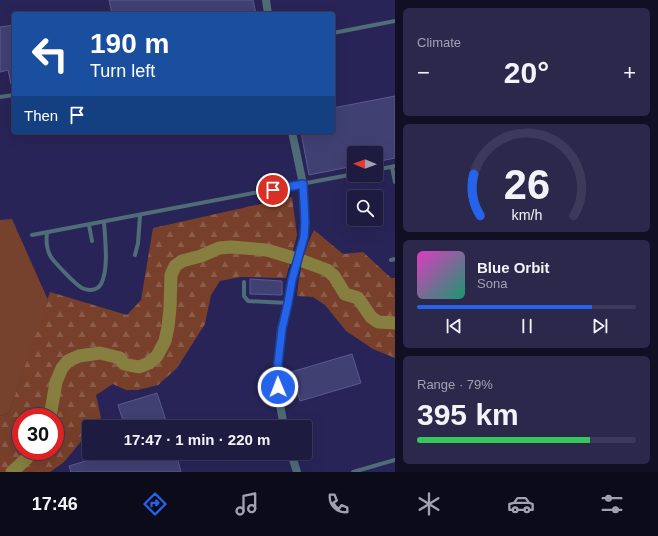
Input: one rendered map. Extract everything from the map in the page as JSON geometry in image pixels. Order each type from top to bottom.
[{"type":"street","points":[[266,0],[268,12]]},
{"type":"street","points":[[283,420],[279,399],[278,375],[282,329],[292,280],[304,237],[305,222],[303,184],[292,134]]},
{"type":"street","points":[[293,460],[297,472]]},
{"type":"lane","points":[[335,33],[395,21]]},
{"type":"lane","points":[[0,97],[12,95]]},
{"type":"lane","points":[[383,168],[394,166],[395,182]]},
{"type":"lane","points":[[32,235],[140,216],[347,175]]},
{"type":"lane","points":[[135,255],[138,243],[140,216]]},
{"type":"lane","points":[[47,233],[46,244],[51,256],[80,287],[87,290],[92,290],[101,285],[103,277],[105,264],[104,222]]},
{"type":"lane","points":[[89,225],[92,241]]},
{"type":"lane","points":[[244,282],[244,296],[248,301],[288,303]]},
{"type":"lane","points":[[353,472],[395,460]]},
{"type":"shaded area","points":[[12,219],[48,300],[9,413],[0,416],[0,220]]},
{"type":"green space","points":[[292,197],[297,235],[286,278],[240,277],[220,281],[211,295],[205,324],[177,368],[158,385],[138,390],[126,390],[113,384],[96,395],[101,418],[99,420],[82,420],[82,440],[64,462],[50,472],[0,472],[0,416],[9,413],[50,292],[127,315],[141,300],[153,228]]},
{"type":"green space","points":[[314,230],[343,254],[363,252],[391,278],[395,278],[395,358],[373,349],[346,331],[325,305],[313,297],[297,296],[302,262],[307,245]]},
{"type":"building","points":[[109,0],[253,0],[256,12],[112,12]]},
{"type":"building","points":[[12,25],[12,84],[8,70],[0,72],[0,27]]},
{"type":"building","points":[[395,96],[395,158],[383,161],[383,146],[347,146],[347,167],[309,175],[301,134],[335,134],[335,108]]},
{"type":"building","points":[[250,279],[282,281],[282,295],[250,294]]},
{"type":"building","points":[[352,354],[361,383],[300,401],[291,372]]},
{"type":"building","points":[[157,393],[166,420],[123,420],[118,405]]},
{"type":"building","points":[[89,460],[178,460],[181,472],[71,472],[69,466]]},
{"type":"waterway","points":[[52,408],[56,382],[62,368],[68,361],[79,356],[100,353],[120,358],[124,364],[139,367],[149,363],[157,356],[165,341],[168,327],[171,275],[175,266],[182,261],[201,256],[219,248],[231,247],[267,250],[327,270],[334,276],[345,294],[358,298],[371,317],[378,322],[395,323]]},
{"type":"waterway","points":[[12,472],[25,460]]},
{"type":"route","points":[[273,190],[303,184],[305,222],[304,237],[292,280],[282,329],[278,363],[278,387]]}]
